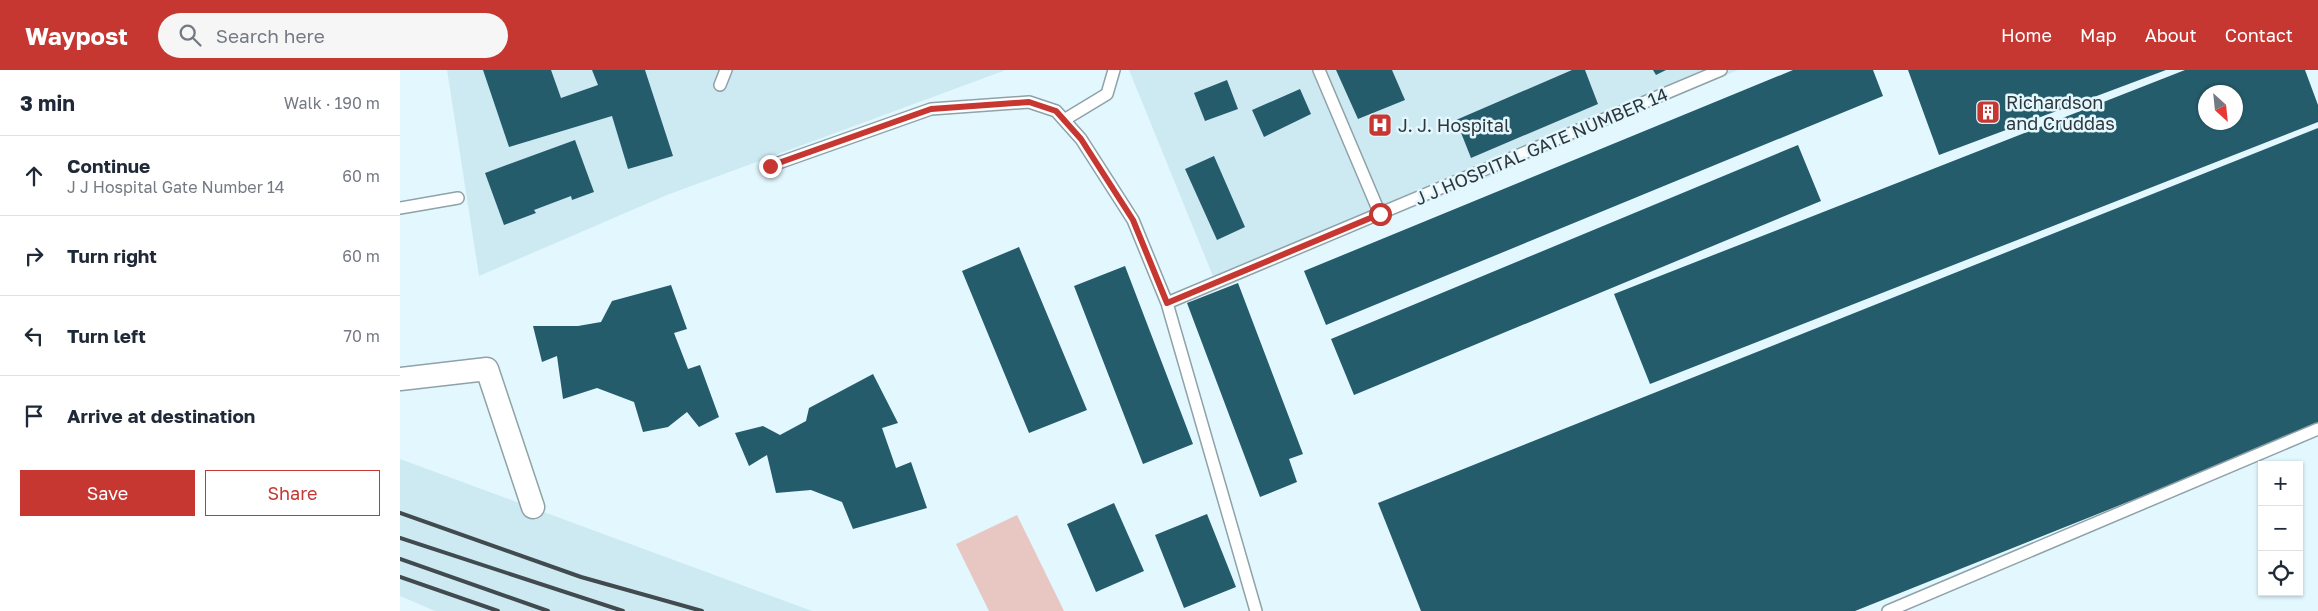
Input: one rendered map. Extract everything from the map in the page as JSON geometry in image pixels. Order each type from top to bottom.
[{"type":"street","points":[[400,379],[487,369],[533,507]]},
{"type":"lane","points":[[720,85],[726,70]]},
{"type":"lane","points":[[1064,120],[1107,94],[1114,70]]},
{"type":"lane","points":[[1318,70],[1380,214]]},
{"type":"lane","name":"J J HOSPITAL GATE NUMBER 14","points":[[1167,303],[1721,70]]},
{"type":"lane","points":[[770,166],[931,109],[1029,102],[1056,111],[1081,139],[1133,220],[1167,303],[1256,611]]},
{"type":"lane","points":[[400,208],[458,198]]},
{"type":"lane","points":[[1888,611],[2318,429]]},
{"type":"shaded area","points":[[447,70],[1006,70],[667,195],[479,276]]},
{"type":"shaded area","name":"J. J. Hospital","points":[[1129,70],[1738,70],[1480,181],[1217,286]]},
{"type":"shaded area","points":[[400,459],[812,611],[435,611],[400,596]]},
{"type":"shaded area","points":[[1017,515],[1064,611],[989,611],[956,544]]},
{"type":"building","points":[[483,70],[551,70],[561,98],[598,85],[592,70],[645,70],[673,156],[628,169],[612,116],[509,147]]},
{"type":"building","points":[[1336,70],[1392,70],[1405,100],[1358,119]]},
{"type":"building","points":[[1572,70],[1585,70],[1598,104],[1471,158],[1456,120]]},
{"type":"building","points":[[1653,70],[1666,70],[1656,75]]},
{"type":"building","points":[[1793,70],[1873,70],[1883,96],[1326,325],[1304,271]]},
{"type":"building","name":"Richardson and Cruddas","points":[[1908,70],[2166,70],[1939,155]]},
{"type":"building","points":[[2185,70],[2305,70],[2318,105],[2318,122],[1650,384],[1614,294]]},
{"type":"building","points":[[1227,80],[1238,109],[1205,121],[1194,93]]},
{"type":"building","points":[[1300,89],[1311,114],[1264,137],[1252,110]]},
{"type":"building","points":[[2318,128],[2318,426],[1855,611],[1421,611],[1378,503]]},
{"type":"building","points":[[575,140],[594,192],[572,200],[571,196],[534,210],[536,213],[504,225],[485,173]]},
{"type":"building","points":[[1798,145],[1821,201],[1354,395],[1331,339]]},
{"type":"building","points":[[1214,156],[1245,227],[1217,240],[1185,169]]},
{"type":"building","points":[[1019,247],[1087,410],[1029,433],[962,271]]},
{"type":"building","points":[[1125,266],[1193,444],[1143,464],[1074,286]]},
{"type":"building","points":[[1238,283],[1303,454],[1289,459],[1297,482],[1260,497],[1187,303]]},
{"type":"building","points":[[671,285],[687,329],[674,333],[688,369],[700,365],[719,417],[699,427],[687,412],[668,427],[643,432],[634,402],[597,388],[563,399],[557,356],[542,362],[533,326],[578,326],[601,322],[612,301]]},
{"type":"building","points":[[873,374],[898,423],[882,428],[896,468],[911,462],[927,508],[853,529],[842,502],[811,490],[776,493],[767,455],[749,466],[735,433],[763,426],[780,435],[806,421],[809,408]]},
{"type":"building","points":[[1114,503],[1144,571],[1096,592],[1067,524]]},
{"type":"building","points":[[1207,514],[1236,587],[1184,608],[1155,535]]},
{"type":"railway","points":[[400,513],[581,577],[702,611]]},
{"type":"railway","points":[[400,538],[623,611]]},
{"type":"railway","points":[[400,559],[548,611]]},
{"type":"railway","points":[[400,577],[498,611]]},
{"type":"place","name":"Richardson and Cruddas","points":[[1988,112]]},
{"type":"place","name":"J. J. Hospital","points":[[1380,125]]},
{"type":"route","points":[[770,166],[931,109],[1029,102],[1056,111],[1081,139],[1133,220],[1167,303],[1380,214]]}]
